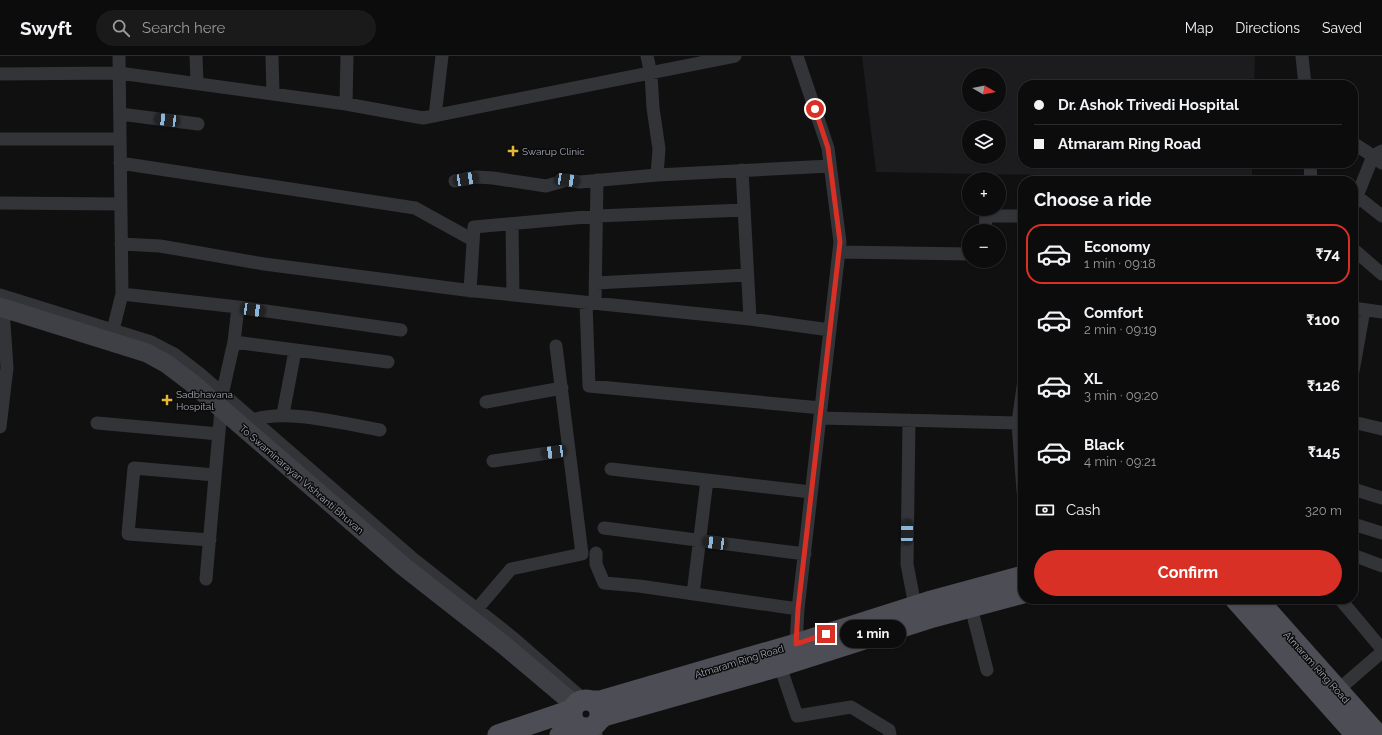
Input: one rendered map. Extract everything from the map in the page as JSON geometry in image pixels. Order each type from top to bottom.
[{"type":"main road","name":"To Swaminarayan Vishranti Bhuvan","points":[[1,304],[147,353],[168,364],[221,402],[246,429],[403,566],[505,646],[586,716]]},
{"type":"main road","name":"Atmaram Ring Road","points":[[560,735],[586,716],[600,701],[796,644],[915,606],[1018,577]]},
{"type":"main road","name":"Atmaram Ring Road","points":[[498,735],[586,716],[604,716],[780,666],[971,607],[1018,594]]},
{"type":"main road","name":"Atmaram Ring Road","points":[[1239,604],[1356,735]]},
{"type":"main road","name":"Atmaram Ring Road","points":[[1261,604],[1378,735]]},
{"type":"street","points":[[113,330],[122,294],[119,56]]},
{"type":"street","points":[[196,56],[197,83]]},
{"type":"street","points":[[272,56],[273,93]]},
{"type":"street","points":[[346,104],[347,56]]},
{"type":"street","points":[[435,116],[442,56]]},
{"type":"street","points":[[647,56],[651,74],[653,108],[659,149],[657,175]]},
{"type":"street","points":[[0,74],[119,73],[273,93],[423,118],[651,74],[735,56]]},
{"type":"street","points":[[796,644],[798,609],[840,242],[828,148],[797,56]]},
{"type":"street","points":[[1302,56],[1304,80]]},
{"type":"street","points":[[120,114],[198,124]]},
{"type":"street","points":[[0,139],[120,139]]},
{"type":"street","points":[[1358,146],[1379,157],[1358,196]]},
{"type":"street","points":[[120,163],[415,208],[473,240]]},
{"type":"street","points":[[455,181],[476,177],[546,186],[567,180],[580,182],[657,175],[830,166]]},
{"type":"street","points":[[742,170],[750,319]]},
{"type":"street","points":[[597,180],[596,283],[590,303],[589,386],[820,413],[909,420],[1018,423]]},
{"type":"street","points":[[0,203],[121,204]]},
{"type":"street","points":[[1358,203],[1382,216]]},
{"type":"street","points":[[470,291],[474,227],[596,216],[744,210]]},
{"type":"street","points":[[985,224],[986,216],[1018,216]]},
{"type":"street","points":[[512,224],[513,295]]},
{"type":"street","points":[[121,244],[160,246],[264,264],[470,291],[750,319],[830,330]]},
{"type":"street","points":[[839,252],[962,254]]},
{"type":"street","points":[[1358,253],[1382,274]]},
{"type":"street","points":[[596,283],[747,275]]},
{"type":"street","points":[[122,294],[238,307],[401,330]]},
{"type":"street","points":[[0,428],[7,368],[1,304],[113,330],[151,342],[174,354],[200,374],[221,402],[253,420],[411,557],[512,637],[586,716]]},
{"type":"street","points":[[206,578],[221,402],[234,342],[238,307]]},
{"type":"street","points":[[1358,309],[1382,312]]},
{"type":"street","points":[[234,342],[388,362]]},
{"type":"street","points":[[477,609],[511,569],[582,554],[556,346]]},
{"type":"street","points":[[283,414],[295,351]]},
{"type":"street","points":[[486,402],[562,388]]},
{"type":"street","points":[[253,420],[265,415],[283,414],[380,430]]},
{"type":"street","points":[[909,420],[907,564],[915,606]]},
{"type":"street","points":[[96,423],[218,434]]},
{"type":"street","points":[[1358,423],[1382,429]]},
{"type":"street","points":[[493,460],[569,450]]},
{"type":"street","points":[[210,540],[128,534],[134,468],[215,475]]},
{"type":"street","points":[[611,469],[811,492]]},
{"type":"street","points":[[693,594],[707,480]]},
{"type":"street","points":[[1358,492],[1382,498]]},
{"type":"street","points":[[1358,526],[1382,533]]},
{"type":"street","points":[[604,528],[805,554]]},
{"type":"street","points":[[596,553],[596,564],[604,583],[638,586],[798,609]]},
{"type":"street","points":[[1358,557],[1382,566]]},
{"type":"street","points":[[1338,690],[1382,651],[1344,604]]},
{"type":"street","points":[[971,607],[987,670]]},
{"type":"street","points":[[780,666],[797,716],[852,707],[889,730],[890,735]]},
{"type":"shaded area","points":[[862,56],[1255,56],[1254,80],[1018,80],[1018,168],[1252,168],[1252,176],[1091,176],[1006,174],[1006,172],[962,172],[962,174],[876,172]]},
{"type":"place","name":"Swarup Clinic","points":[[513,151]]},
{"type":"place","name":"Sadbhavana Hospital","points":[[167,400]]},
{"type":"route","points":[[815,109],[828,148],[840,242],[798,609],[796,644],[826,634]]}]
